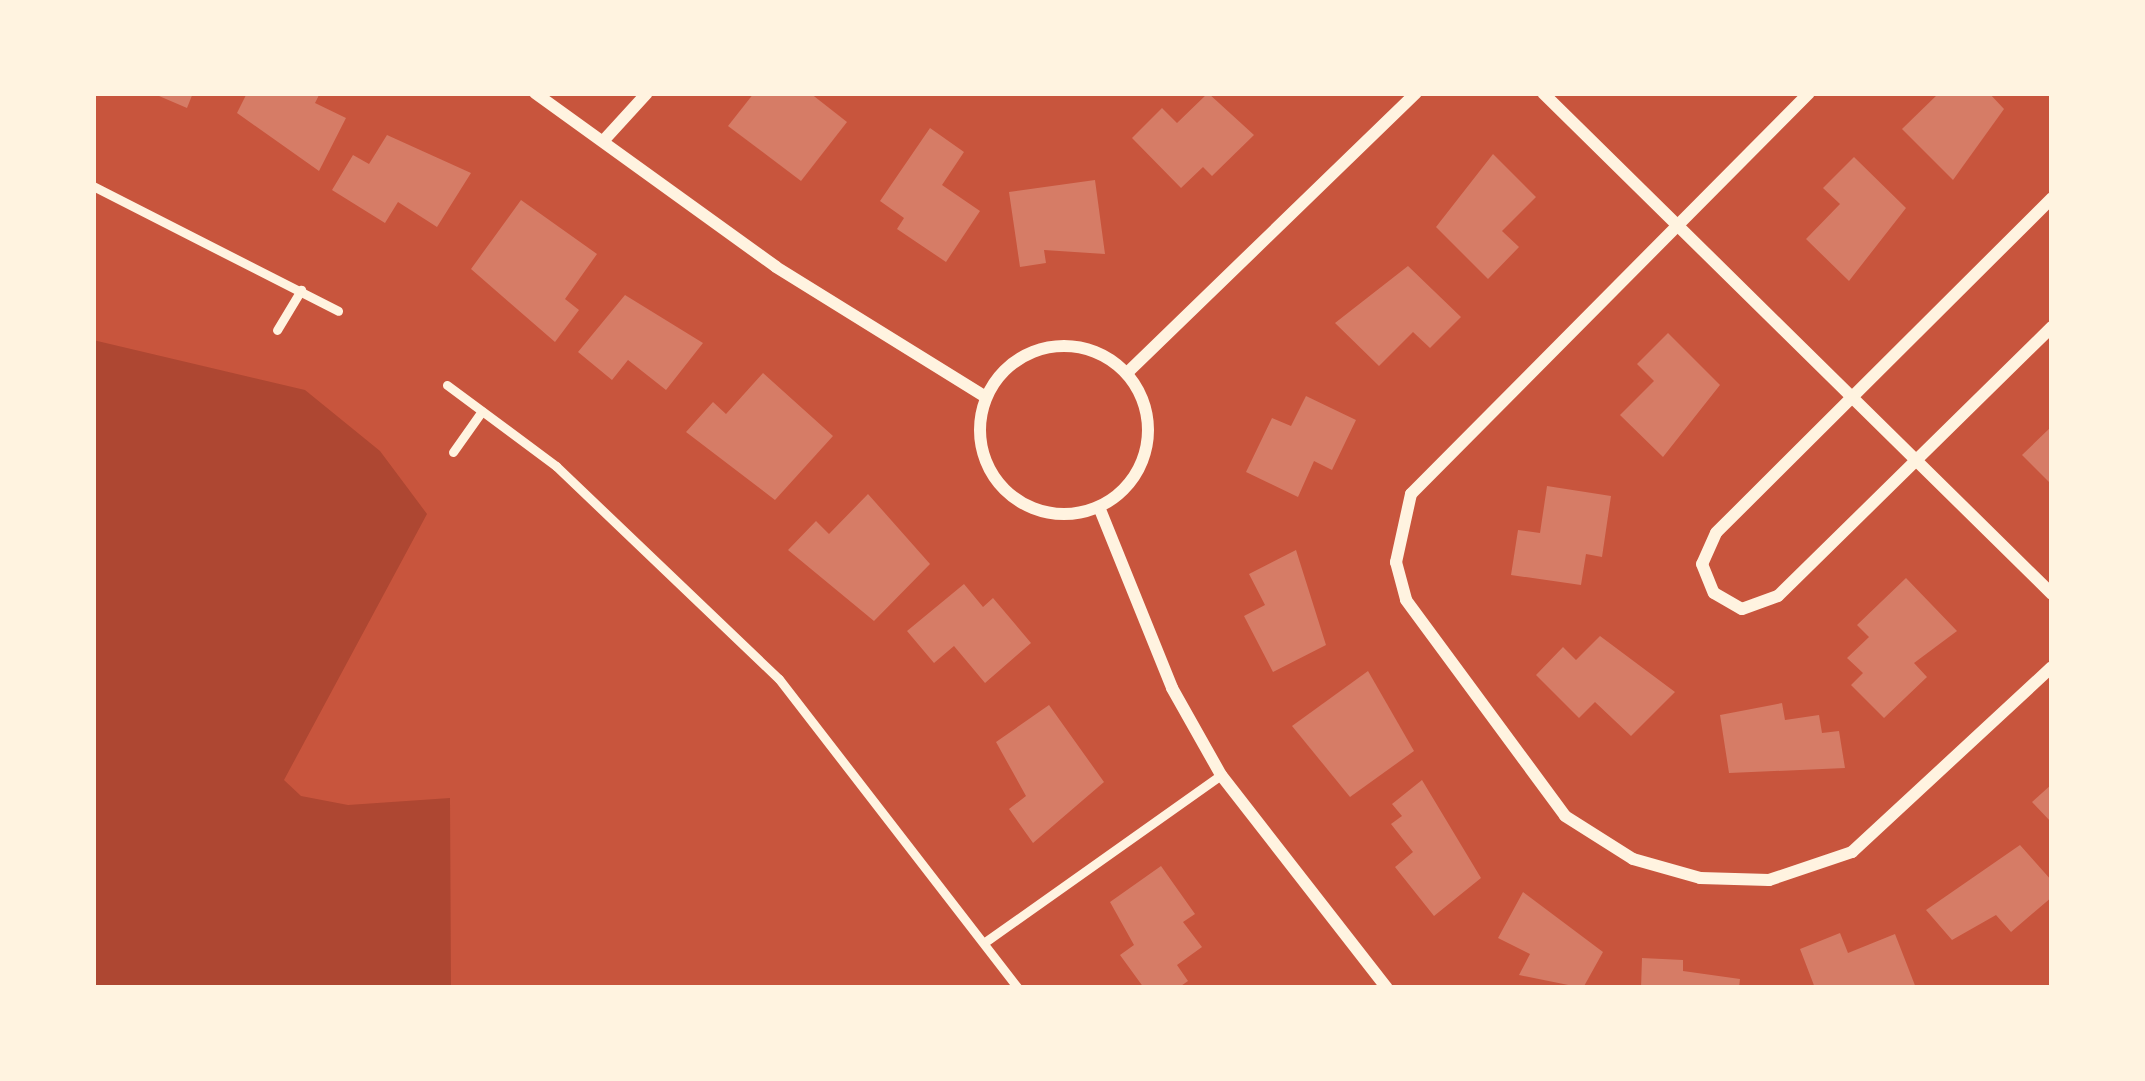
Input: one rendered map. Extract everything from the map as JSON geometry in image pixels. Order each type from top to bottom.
[{"type":"street","points":[[535,93],[605,139],[776,267],[986,397]]},
{"type":"street","points":[[605,139],[647,93]]},
{"type":"street","points":[[1127,373],[1416,93]]},
{"type":"street","points":[[1544,93],[1913,467],[2052,594]]},
{"type":"street","points":[[1809,93],[1454,445],[1402,514],[1406,600],[1544,794],[1602,844],[1667,871],[1738,882],[1801,874],[1895,823],[2052,668]]},
{"type":"street","points":[[2052,198],[1708,544],[1702,564],[1714,593],[1742,608],[1766,604],[1913,467],[2052,327]]},
{"type":"street","points":[[1056,345],[1092,350],[1127,373],[1144,401],[1148,446],[1131,482],[1099,507],[1060,514],[1010,495],[983,454],[986,397],[1010,364],[1056,345]]},
{"type":"street","points":[[1099,507],[1172,688],[1221,775],[1387,988]]},
{"type":"lane","points":[[93,186],[338,311]]},
{"type":"lane","points":[[277,330],[301,290]]},
{"type":"lane","points":[[447,385],[640,541],[779,679],[1018,988]]},
{"type":"lane","points":[[453,452],[482,411]]},
{"type":"lane","points":[[985,941],[1221,775]]},
{"type":"shaded area","points":[[93,340],[305,390],[380,451],[427,514],[284,780],[301,796],[348,805],[450,798],[451,988],[93,988]]},
{"type":"building","points":[[152,93],[193,93],[187,108]]},
{"type":"building","points":[[247,93],[320,93],[315,103],[346,118],[319,171],[237,113]]},
{"type":"building","points":[[754,93],[810,93],[847,122],[801,181],[728,126]]},
{"type":"building","points":[[1208,93],[1254,135],[1212,176],[1203,167],[1181,188],[1132,138],[1162,108],[1177,123]]},
{"type":"building","points":[[1939,93],[1989,93],[2004,109],[1953,180],[1902,129]]},
{"type":"building","points":[[930,128],[964,152],[942,185],[980,211],[946,262],[897,229],[904,218],[880,201]]},
{"type":"building","points":[[387,135],[471,173],[437,227],[398,202],[385,223],[332,190],[353,155],[369,164]]},
{"type":"building","points":[[1493,154],[1536,197],[1502,231],[1519,247],[1488,279],[1436,227]]},
{"type":"building","points":[[1854,157],[1906,208],[1849,281],[1806,239],[1840,204],[1823,188]]},
{"type":"building","points":[[1095,180],[1105,254],[1044,250],[1046,263],[1020,267],[1009,192]]},
{"type":"building","points":[[521,200],[597,254],[565,299],[579,310],[555,342],[471,269]]},
{"type":"building","points":[[1408,266],[1461,317],[1430,348],[1413,332],[1379,366],[1335,323]]},
{"type":"building","points":[[625,295],[703,343],[666,390],[628,360],[612,380],[578,352]]},
{"type":"building","points":[[1668,333],[1720,385],[1663,457],[1620,415],[1654,381],[1637,364]]},
{"type":"building","points":[[763,373],[833,436],[775,500],[686,432],[713,402],[726,414]]},
{"type":"building","points":[[1306,396],[1356,420],[1332,470],[1314,461],[1298,497],[1246,472],[1272,418],[1291,426]]},
{"type":"building","points":[[2052,426],[2052,485],[2022,455]]},
{"type":"building","points":[[1547,486],[1611,496],[1602,557],[1586,554],[1581,585],[1511,575],[1518,530],[1540,533]]},
{"type":"building","points":[[868,494],[930,564],[874,621],[788,550],[816,521],[829,534]]},
{"type":"building","points":[[1296,550],[1326,645],[1273,672],[1244,616],[1265,605],[1249,574]]},
{"type":"building","points":[[1906,578],[1957,631],[1914,663],[1927,677],[1884,718],[1851,685],[1863,673],[1847,658],[1869,637],[1857,625]]},
{"type":"building","points":[[964,584],[983,607],[993,598],[1031,643],[985,683],[954,646],[934,663],[907,631]]},
{"type":"building","points":[[1600,636],[1675,692],[1631,736],[1595,702],[1579,718],[1536,675],[1563,647],[1576,660]]},
{"type":"building","points":[[1368,671],[1414,751],[1350,797],[1292,726]]},
{"type":"building","points":[[1782,703],[1785,720],[1819,715],[1822,733],[1839,731],[1845,768],[1729,773],[1720,715]]},
{"type":"building","points":[[1049,705],[1104,782],[1033,843],[1009,809],[1026,796],[996,742]]},
{"type":"building","points":[[1422,780],[1481,878],[1434,916],[1395,867],[1413,852],[1391,824],[1402,816],[1392,804]]},
{"type":"building","points":[[2052,784],[2052,823],[2032,802]]},
{"type":"building","points":[[2020,845],[2052,881],[2052,897],[2011,932],[1996,915],[1952,940],[1926,910]]},
{"type":"building","points":[[1161,866],[1195,914],[1183,922],[1202,947],[1177,965],[1188,981],[1178,988],[1144,988],[1120,955],[1134,945],[1110,902]]},
{"type":"building","points":[[1523,892],[1603,952],[1583,988],[1519,975],[1530,954],[1498,938]]},
{"type":"building","points":[[1840,933],[1848,953],[1895,934],[1916,988],[1815,988],[1800,949]]},
{"type":"building","points":[[1642,958],[1683,960],[1683,971],[1740,979],[1739,988],[1641,988]]}]
